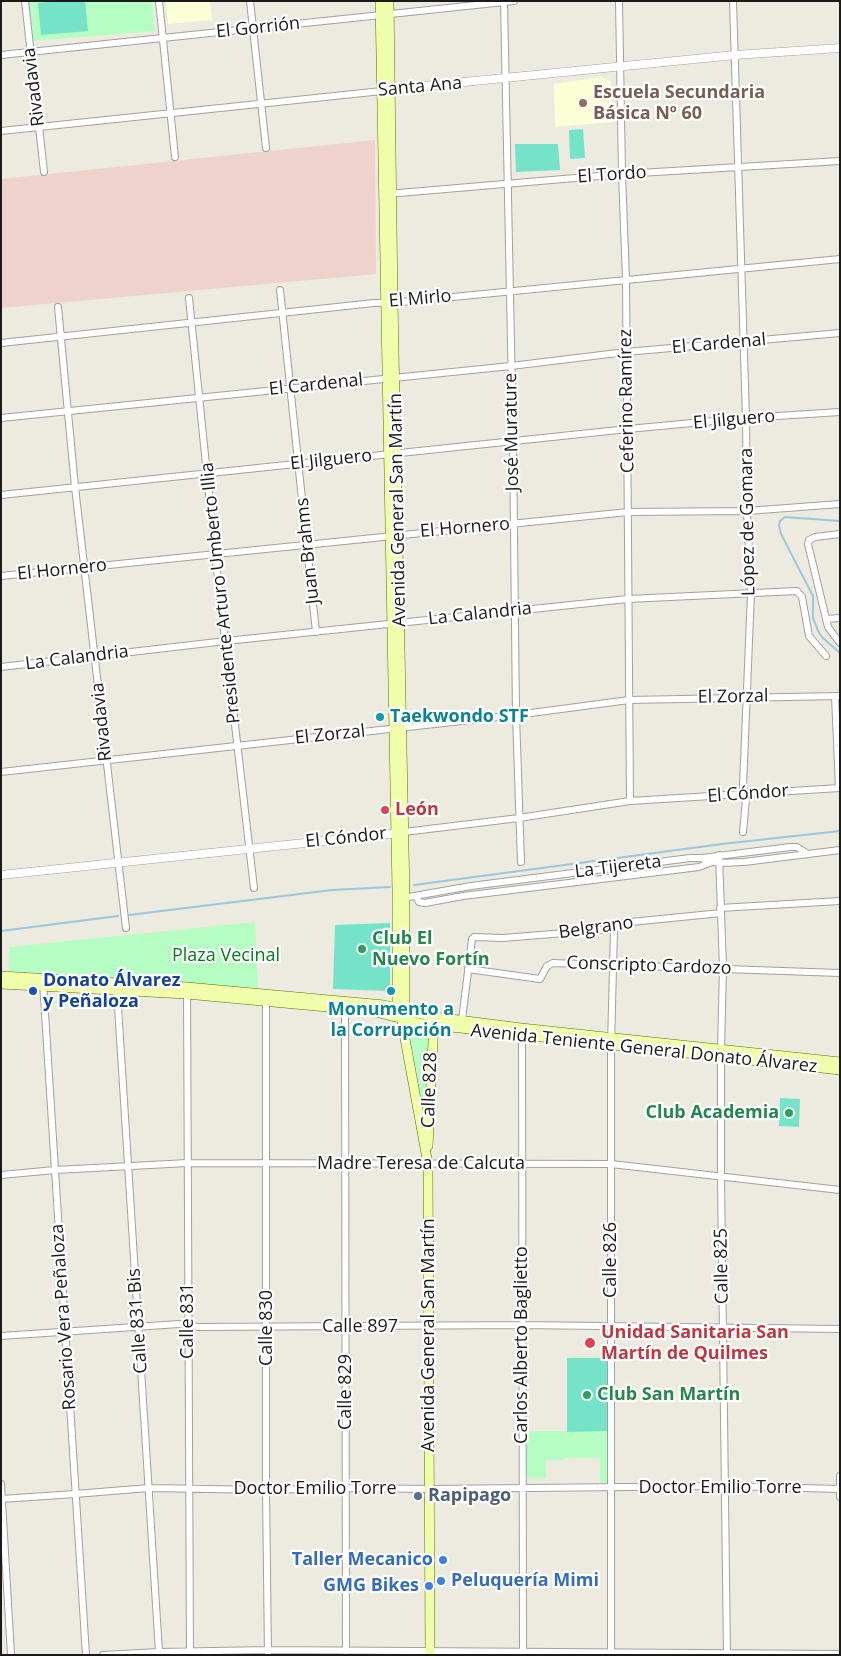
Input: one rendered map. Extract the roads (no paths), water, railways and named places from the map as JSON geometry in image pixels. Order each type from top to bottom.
[{"type":"main road","name":"Avenida General San Martín","points":[[380,1],[385,14]]},
{"type":"main road","name":"Avenida General San Martín","points":[[389,1],[385,14],[400,833],[401,1011],[428,1164],[430,1653]]},
{"type":"main road","name":"Avenida Teniente General Donato Álvarez","points":[[1,976],[117,991],[187,990],[266,1001],[401,1011]]},
{"type":"main road","name":"Avenida Teniente General Donato Álvarez","points":[[1,984],[44,983],[187,990],[401,1011],[434,1021],[522,1035],[611,1041]]},
{"type":"main road","name":"Avenida Teniente General Donato Álvarez","points":[[434,1021],[462,1020],[611,1041],[722,1053],[840,1062]]},
{"type":"main road","name":"Calle 828","points":[[428,1164],[434,1021]]},
{"type":"main road","name":"Avenida Teniente General Donato Álvarez","points":[[722,1053],[840,1070]]},
{"type":"street","name":"Rivadavia","points":[[25,1],[44,172]]},
{"type":"street","points":[[159,1],[175,157]]},
{"type":"street","points":[[250,1],[266,148]]},
{"type":"street","name":"El Gorrión","points":[[1,55],[514,1]]},
{"type":"street","name":"Ceferino Ramírez","points":[[619,1],[626,279],[630,801]]},
{"type":"street","name":"López de Gomara","points":[[733,1],[744,342],[747,511],[751,593],[743,786],[746,799],[743,832]]},
{"type":"street","name":"José Murature","points":[[504,2],[513,441],[516,715],[521,862]]},
{"type":"street","name":"Santa Ana","points":[[1,131],[735,55],[840,48]]},
{"type":"street","name":"El Tordo","points":[[388,194],[622,174],[840,161]]},
{"type":"street","name":"El Mirlo","points":[[1,343],[283,312],[840,259]]},
{"type":"street","name":"Juan Brahms","points":[[280,290],[316,632]]},
{"type":"street","name":"Presidente Arturo Umberto Illia","points":[[189,298],[254,888]]},
{"type":"street","name":"Rivadavia","points":[[58,307],[75,487],[126,928]]},
{"type":"street","name":"El Cardenal","points":[[1,418],[511,366],[626,352],[840,333]]},
{"type":"street","name":"El Jilguero","points":[[1,494],[628,429],[746,418],[840,412]]},
{"type":"street","name":"El Hornero","points":[[1,576],[628,512],[747,511],[840,504]]},
{"type":"street","points":[[840,534],[815,537],[809,540],[808,544],[826,619],[831,632],[840,643]]},
{"type":"street","name":"La Calandria","points":[[1,667],[628,598],[797,591],[800,593],[809,636],[826,656]]},
{"type":"street","points":[[826,619],[840,618]]},
{"type":"street","name":"El Zorzal","points":[[1,772],[516,715],[630,700],[748,696],[837,696]]},
{"type":"street","points":[[837,696],[839,788]]},
{"type":"street","name":"El Cóndor","points":[[1,875],[400,833],[519,818],[630,801],[839,788]]},
{"type":"street","points":[[700,859],[790,847],[797,847],[808,854]]},
{"type":"street","name":"La Tijereta","points":[[401,898],[467,887],[690,858],[720,863],[744,862],[840,850]]},
{"type":"street","points":[[719,855],[723,968],[722,1053]]},
{"type":"street","points":[[416,896],[419,902],[425,903],[473,895],[699,867],[712,862]]},
{"type":"street","points":[[542,877],[542,886]]},
{"type":"street","points":[[467,887],[473,895]]},
{"type":"street","name":"Belgrano","points":[[468,969],[472,939],[477,936],[496,938],[614,929],[621,923],[720,911],[840,901]]},
{"type":"street","points":[[611,1041],[614,929]]},
{"type":"street","name":"Conscripto Cardozo","points":[[468,969],[540,979],[547,966],[553,963],[840,973]]},
{"type":"street","points":[[462,1020],[468,969]]},
{"type":"street","name":"Rosario Vera Peñaloza","points":[[44,983],[86,1655]]},
{"type":"street","name":"Calle 831","points":[[187,990],[190,1653]]},
{"type":"street","name":"Calle 831 Bis","points":[[117,991],[159,1652]]},
{"type":"street","name":"Calle 830","points":[[266,1001],[266,1490],[268,1652]]},
{"type":"street","name":"Calle 829","points":[[345,1008],[346,1652]]},
{"type":"street","name":"Carlos Alberto Baglietto","points":[[522,1035],[523,1653]]},
{"type":"street","name":"Calle 826","points":[[611,1041],[611,1653]]},
{"type":"street","name":"Calle 825","points":[[722,1053],[721,1176],[728,1654]]},
{"type":"street","name":"Madre Teresa de Calcuta","points":[[1,1175],[55,1170],[188,1163],[611,1164],[840,1190]]},
{"type":"street","name":"Calle 897","points":[[1,1336],[188,1325],[198,1327],[723,1326],[840,1329]]},
{"type":"street","points":[[840,1476],[840,1497]]},
{"type":"street","points":[[1,1484],[11,1655]]},
{"type":"street","name":"Doctor Emilio Torre","points":[[2,1499],[149,1488],[266,1490],[726,1486],[840,1489]]},
{"type":"street","points":[[103,1655],[159,1652],[840,1654]]},
{"type":"waterway","points":[[840,521],[785,517],[780,521],[779,525],[781,534],[813,596],[813,618],[819,633],[840,653]]},
{"type":"waterway","points":[[414,885],[722,844],[840,831]]},
{"type":"waterway","points":[[129,915],[332,890],[390,887]]},
{"type":"waterway","points":[[1,931],[118,916]]},
{"type":"place","name":"Escuela Secundaria Básica Nº 60","points":[[583,103]]},
{"type":"place","name":"Taekwondo STF","points":[[380,717]]},
{"type":"place","name":"León","points":[[385,810]]},
{"type":"place","name":"Club El Nuevo Fortín","points":[[362,949]]},
{"type":"place","name":"Donato Álvarez y Peñaloza","points":[[33,991]]},
{"type":"place","name":"Monumento a la Corrupción","points":[[391,991]]},
{"type":"place","name":"Club Academia","points":[[789,1113]]},
{"type":"place","name":"Unidad Sanitaria San Martín de Quilmes","points":[[590,1343]]},
{"type":"place","name":"Club San Martín","points":[[587,1395]]},
{"type":"place","name":"Rapipago","points":[[418,1496]]},
{"type":"place","name":"Taller Mecanico","points":[[443,1560]]},
{"type":"place","name":"Peluquería Mimi","points":[[441,1581]]},
{"type":"place","name":"GMG Bikes","points":[[429,1586]]},
{"type":"park label","name":"Plaza Vecinal","points":[[226,956]]}]
